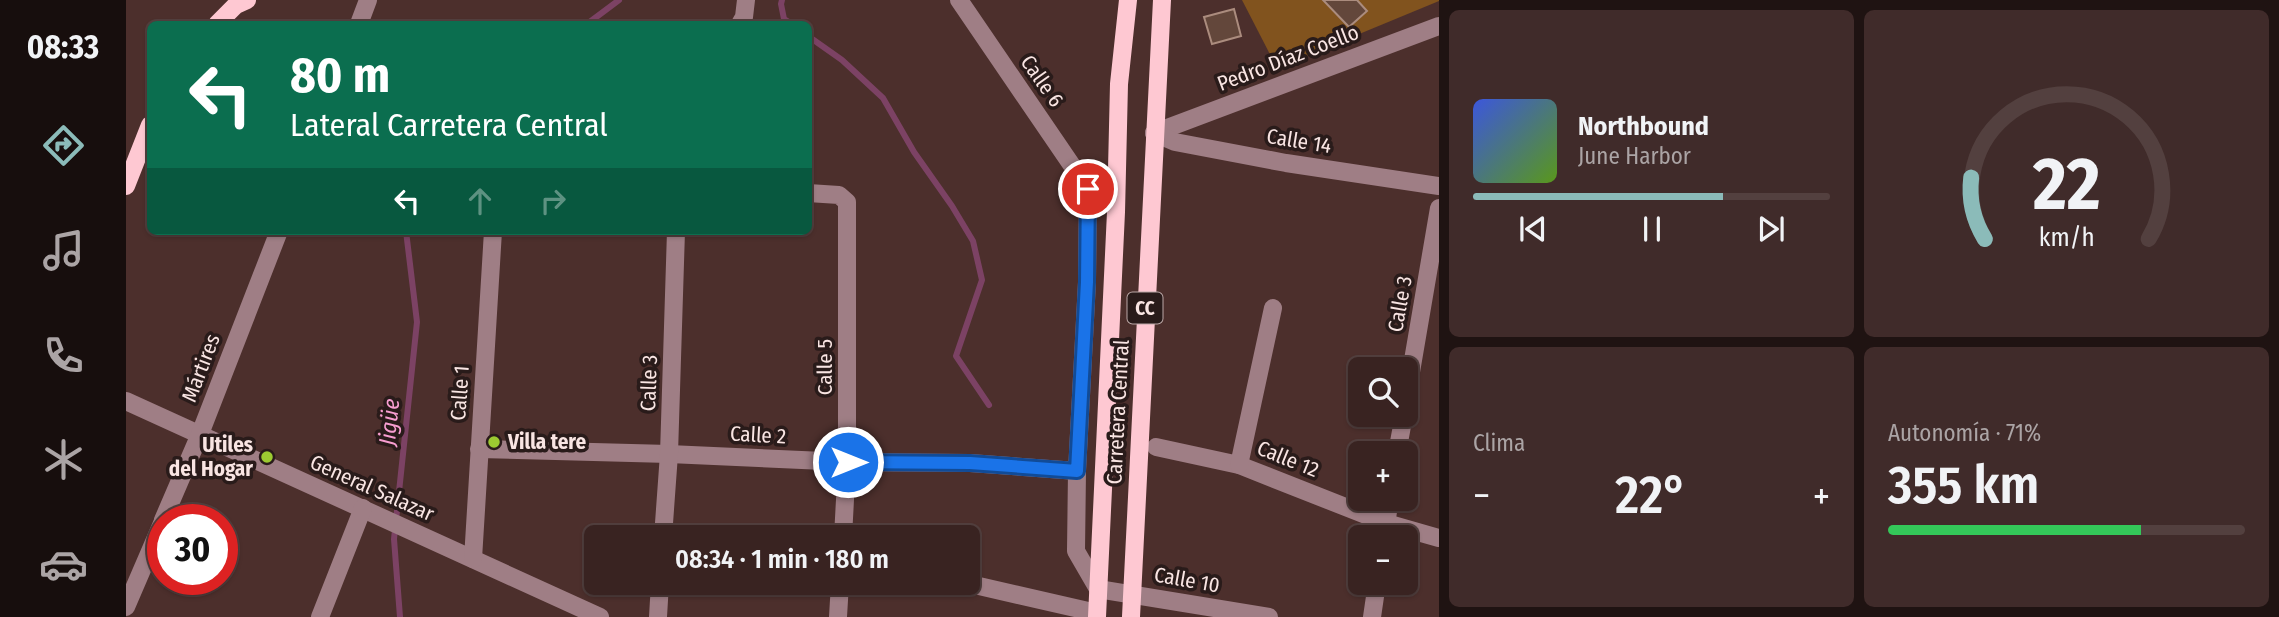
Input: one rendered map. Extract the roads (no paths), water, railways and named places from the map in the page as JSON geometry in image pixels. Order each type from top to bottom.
[{"type":"main road","points":[[220,21],[236,5],[247,0]]},
{"type":"main road","name":"Carretera Central","points":[[1097,615],[1116,212],[1119,84],[1128,0]]},
{"type":"main road","name":"Carretera Central","points":[[1131,617],[1162,0]]},
{"type":"main road","points":[[126,187],[147,133]]},
{"type":"street","points":[[360,21],[368,0]]},
{"type":"street","points":[[742,21],[746,0]]},
{"type":"street","name":"Calle 6","points":[[958,0],[1088,189],[1087,282],[1077,471]]},
{"type":"street","name":"Pedro Díaz Coello","points":[[1154,134],[1439,26]]},
{"type":"street","name":"Calle 14","points":[[1154,134],[1175,142],[1286,163],[1439,186]]},
{"type":"street","name":"Calle 5","points":[[812,193],[844,197],[847,202],[848,462],[844,525]]},
{"type":"street","name":"Calle 3","points":[[1414,357],[1439,208]]},
{"type":"street","name":"Mártires","points":[[170,504],[277,235]]},
{"type":"street","name":"Calle 1","points":[[473,559],[493,235]]},
{"type":"street","name":"Calle 3","points":[[664,525],[669,454],[676,235]]},
{"type":"street","points":[[1239,465],[1273,308]]},
{"type":"street","name":"General Salazar","points":[[126,401],[600,617]]},
{"type":"street","name":"Calle 12","points":[[1156,447],[1239,465],[1374,525]]},
{"type":"street","name":"Calle 2","points":[[479,449],[848,462],[970,463],[1077,471]]},
{"type":"street","points":[[1077,471],[1076,551],[1098,589]]},
{"type":"street","points":[[320,617],[363,508]]},
{"type":"street","name":"Calle 12","points":[[1418,535],[1439,538]]},
{"type":"street","name":"Mártires","points":[[126,607],[147,558]]},
{"type":"street","points":[[980,586],[1097,615]]},
{"type":"street","name":"Calle 10","points":[[1098,589],[1269,617]]},
{"type":"street","points":[[657,617],[659,595]]},
{"type":"street","points":[[838,617],[839,595]]},
{"type":"street","points":[[1372,617],[1375,595]]},
{"type":"waterway","name":"Jigüe","points":[[591,21],[619,0]]},
{"type":"waterway","points":[[782,0],[784,19],[787,21]]},
{"type":"waterway","points":[[812,39],[842,60],[883,98],[914,152],[973,241],[982,280],[956,356],[989,405]]},
{"type":"waterway","name":"Jigüe","points":[[400,617],[394,539],[417,322],[406,235]]},
{"type":"place","name":"Villa tere","points":[[494,442]]},
{"type":"place","name":"Utiles del Hogar","points":[[267,457]]}]
